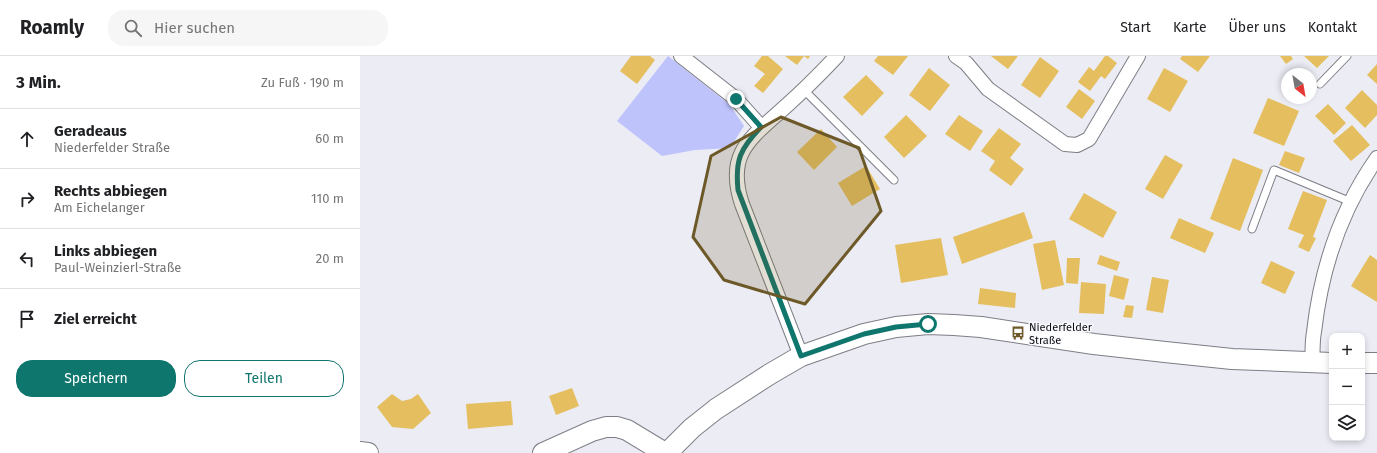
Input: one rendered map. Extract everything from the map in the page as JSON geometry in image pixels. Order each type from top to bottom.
[{"type":"street","points":[[681,56],[736,99],[761,127]]},
{"type":"street","points":[[801,356],[738,190],[737,168],[740,157],[751,138],[761,127],[804,90],[838,56]]},
{"type":"street","points":[[956,56],[966,63],[988,89],[1065,144],[1077,144],[1089,139],[1138,56]]},
{"type":"street","points":[[1312,362],[1313,333],[1324,276],[1337,233],[1351,202],[1377,158]]},
{"type":"street","points":[[544,453],[592,431],[606,427],[617,427],[627,430],[666,453],[716,408],[801,356],[864,334],[896,327],[928,324],[981,327],[1094,344],[1180,354],[1232,359],[1329,363]]},
{"type":"street","points":[[1365,363],[1377,363]]},
{"type":"street","points":[[360,452],[368,453]]},
{"type":"lane","points":[[1320,84],[1347,56]]},
{"type":"lane","points":[[804,90],[894,180]]},
{"type":"lane","points":[[1252,229],[1274,170],[1351,202]]},
{"type":"highlighted area","points":[[781,117],[859,148],[881,211],[805,304],[724,280],[693,237],[711,156]]},
{"type":"shaded area","points":[[668,56],[730,105],[744,126],[730,148],[695,150],[662,156],[617,121]]},
{"type":"building","points":[[631,56],[650,56],[655,60],[637,84],[620,71]]},
{"type":"building","points":[[762,56],[768,56],[783,69],[763,93],[754,86],[765,74],[754,66]]},
{"type":"building","points":[[785,56],[804,56],[797,65]]},
{"type":"building","points":[[878,56],[908,56],[893,75],[874,61]]},
{"type":"building","points":[[991,56],[1018,56],[1008,69]]},
{"type":"building","points":[[1105,56],[1108,56],[1117,63],[1105,79],[1101,76],[1090,91],[1078,82],[1089,67],[1094,71]]},
{"type":"building","points":[[1182,56],[1210,56],[1198,72],[1180,59]]},
{"type":"building","points":[[1280,56],[1291,56],[1293,59],[1286,64]]},
{"type":"building","points":[[1304,56],[1329,56],[1317,68]]},
{"type":"building","points":[[1040,57],[1059,71],[1040,98],[1021,85]]},
{"type":"building","points":[[1377,64],[1377,84],[1367,75]]},
{"type":"building","points":[[929,68],[950,85],[930,111],[909,95]]},
{"type":"building","points":[[1164,68],[1188,81],[1170,112],[1147,99]]},
{"type":"building","points":[[866,75],[884,93],[862,116],[843,97]]},
{"type":"building","points":[[1079,89],[1095,101],[1082,119],[1066,107]]},
{"type":"building","points":[[1362,90],[1377,105],[1377,115],[1365,128],[1345,108]]},
{"type":"building","points":[[1268,98],[1299,111],[1284,146],[1253,133]]},
{"type":"building","points":[[1328,104],[1346,123],[1334,135],[1315,116]]},
{"type":"building","points":[[906,115],[927,136],[904,158],[884,137]]},
{"type":"building","points":[[959,115],[983,131],[970,151],[945,134]]},
{"type":"building","points":[[1352,125],[1370,145],[1351,161],[1333,141]]},
{"type":"building","points":[[999,128],[1021,144],[1010,158],[1024,169],[1011,186],[989,170],[995,161],[981,151]]},
{"type":"building","points":[[821,129],[837,147],[814,170],[797,152]]},
{"type":"building","points":[[1285,151],[1305,158],[1299,173],[1279,165]]},
{"type":"building","points":[[1165,155],[1183,165],[1163,199],[1145,189]]},
{"type":"building","points":[[1233,158],[1263,170],[1240,231],[1210,219]]},
{"type":"building","points":[[866,166],[880,189],[852,206],[838,183]]},
{"type":"building","points":[[1303,191],[1327,200],[1313,237],[1316,238],[1309,252],[1298,247],[1304,235],[1288,229]]},
{"type":"building","points":[[1084,193],[1117,212],[1103,238],[1069,219]]},
{"type":"building","points":[[1024,212],[1033,238],[962,264],[953,237]]},
{"type":"building","points":[[1179,218],[1214,233],[1205,253],[1170,238]]},
{"type":"building","points":[[941,238],[948,275],[901,283],[895,245]]},
{"type":"building","points":[[1055,240],[1064,285],[1042,290],[1033,244]]},
{"type":"building","points":[[1100,255],[1120,262],[1117,271],[1097,264]]},
{"type":"building","points":[[1370,255],[1377,260],[1377,302],[1351,286]]},
{"type":"building","points":[[1067,258],[1080,258],[1078,284],[1066,283]]},
{"type":"building","points":[[1271,261],[1295,272],[1285,294],[1261,283]]},
{"type":"building","points":[[1114,275],[1129,279],[1124,300],[1109,296]]},
{"type":"building","points":[[1152,277],[1169,280],[1163,313],[1146,310]]},
{"type":"building","points":[[1081,282],[1106,284],[1104,314],[1079,313]]},
{"type":"building","points":[[980,288],[1016,293],[1015,308],[978,304]]},
{"type":"building","points":[[1126,305],[1134,306],[1132,318],[1123,317]]},
{"type":"building","points":[[572,388],[579,406],[556,415],[549,396]]},
{"type":"building","points":[[392,394],[402,401],[411,399],[418,394],[431,413],[413,429],[392,427],[377,407]]},
{"type":"building","points":[[511,401],[513,425],[468,429],[466,404]]},
{"type":"place","name":"Niederfelder Straße","points":[[1018,333]]},
{"type":"route","points":[[736,99],[761,127],[744,147],[740,157],[737,168],[738,190],[748,221],[801,356],[864,334],[896,327],[928,324]]}]
